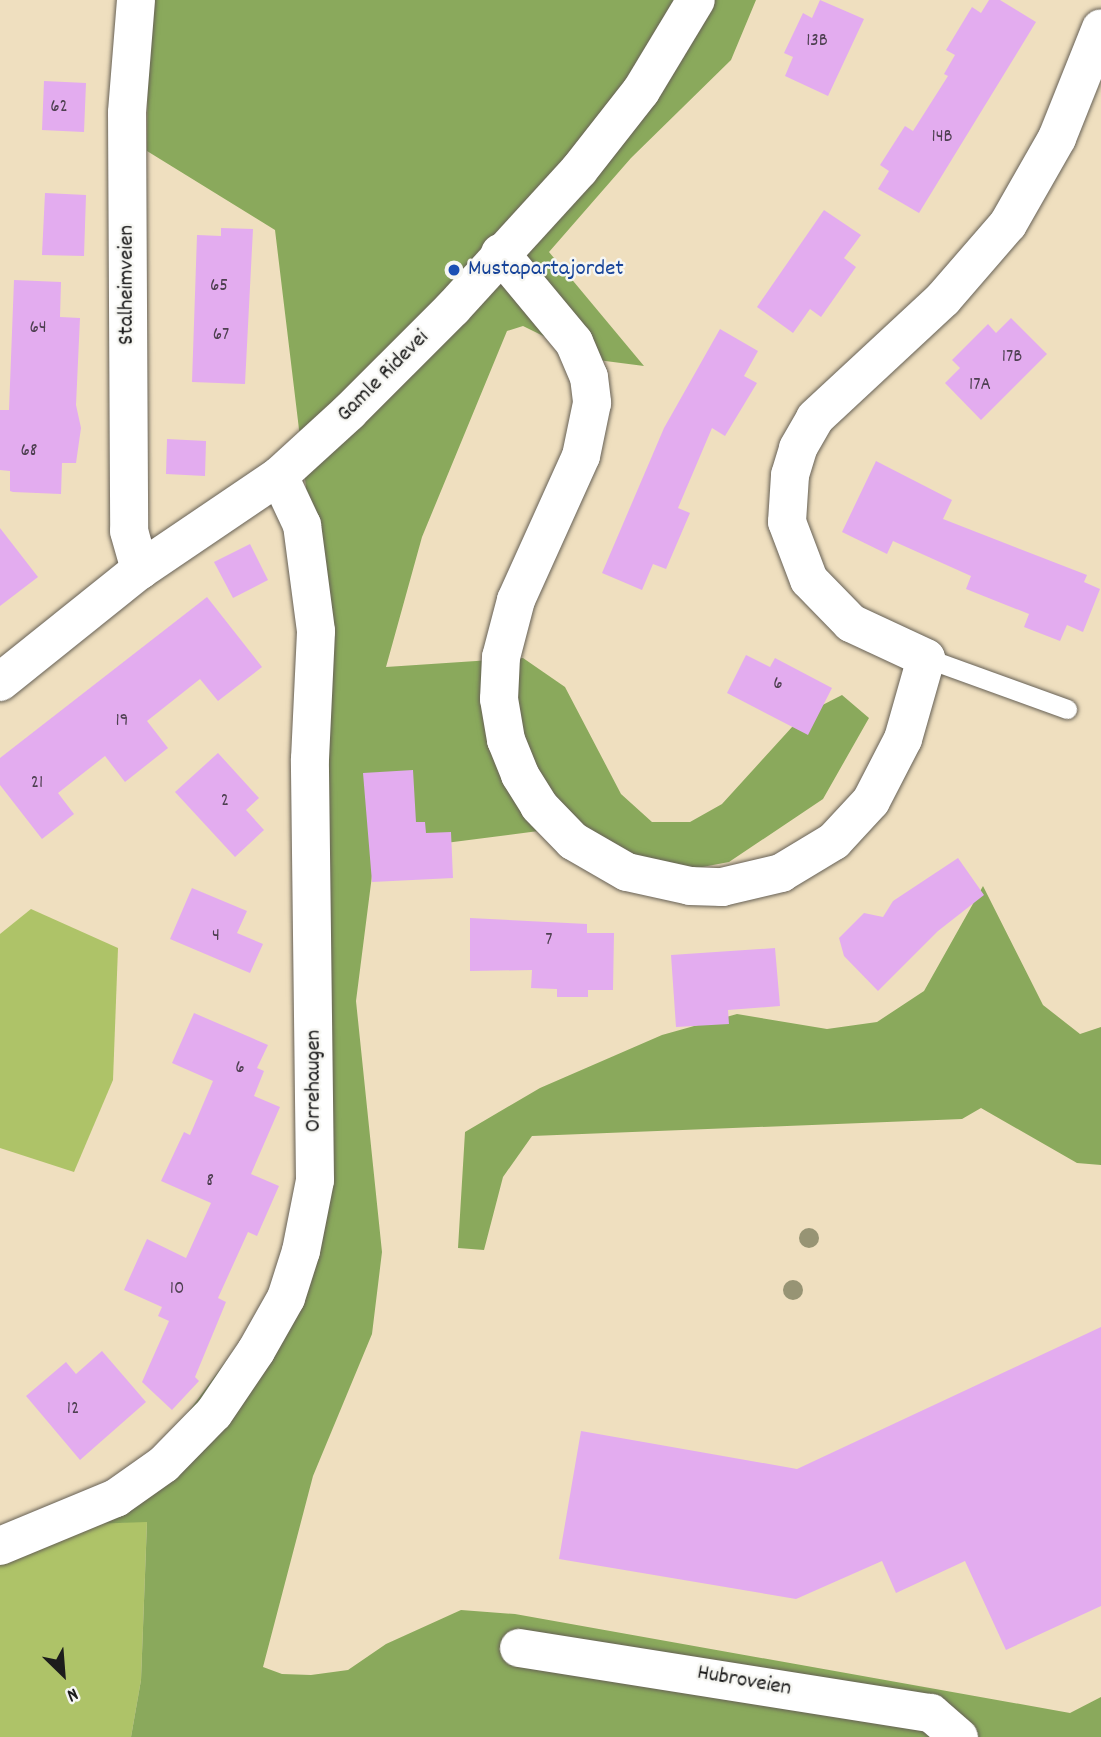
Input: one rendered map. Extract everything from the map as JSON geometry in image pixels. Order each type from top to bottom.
[{"type":"street","name":"Stalheimveien","points":[[136,0],[127,113],[129,517],[139,570]]},
{"type":"street","name":"Gamle Ridevei","points":[[0,682],[139,570],[279,476],[444,318],[500,253],[579,170],[640,91],[696,0]]},
{"type":"street","points":[[500,253],[575,342],[586,369],[592,403],[581,456],[516,600],[501,657],[499,699],[506,740],[520,775],[553,822],[588,852],[650,879],[722,887],[781,873],[834,841],[871,801],[903,738],[926,659],[884,643],[851,623],[808,580],[789,537],[790,475],[798,448],[815,418],[943,299],[1008,224],[1057,138],[1101,28]]},
{"type":"street","name":"Orrehaugen","points":[[0,1546],[116,1498],[164,1464],[214,1413],[256,1351],[286,1298],[301,1251],[315,1180],[310,759],[316,631],[302,525],[279,476]]},
{"type":"street","name":"Hubroveien","points":[[519,1648],[919,1710],[931,1713],[960,1737]]},
{"type":"lane","points":[[926,659],[1068,709]]},
{"type":"green space","points":[[148,0],[756,0],[731,60],[631,158],[549,252],[644,366],[590,359],[523,326],[507,331],[422,537],[386,667],[523,658],[565,687],[621,794],[652,822],[690,822],[722,804],[803,715],[842,695],[869,718],[823,799],[729,862],[628,881],[546,830],[375,852],[356,1001],[382,1252],[372,1334],[313,1476],[263,1667],[282,1674],[311,1675],[348,1670],[386,1644],[461,1610],[515,1614],[1070,1713],[1101,1697],[1101,1737],[131,1737],[141,1680],[147,1522],[90,1524],[109,1519],[293,1271],[318,587],[275,230],[147,151]]},
{"type":"green space","points":[[983,886],[1043,1005],[1080,1034],[1101,1027],[1101,1165],[1077,1163],[981,1108],[962,1119],[532,1136],[503,1177],[484,1250],[458,1248],[465,1132],[540,1088],[662,1035],[737,1014],[827,1029],[877,1022],[924,991]]},
{"type":"green space","points":[[31,909],[118,948],[113,1080],[74,1172],[0,1148],[0,934]]},
{"type":"green space","points":[[147,1521],[141,1680],[131,1737],[0,1737],[0,1545],[90,1524]]},
{"type":"building","points":[[820,0],[864,19],[828,96],[785,76],[793,57],[784,53],[803,13],[812,18]]},
{"type":"building","points":[[989,0],[1000,0],[1036,22],[919,213],[878,189],[889,171],[880,165],[905,126],[913,131],[948,76],[944,74],[955,55],[946,50],[972,7],[981,13]]},
{"type":"building","points":[[44,81],[86,83],[84,132],[42,130]]},
{"type":"building","points":[[45,193],[86,195],[84,256],[42,255]]},
{"type":"building","points":[[824,210],[861,235],[844,258],[856,267],[821,317],[810,309],[793,333],[757,307]]},
{"type":"building","points":[[221,228],[253,229],[245,384],[192,382],[197,235],[221,236]]},
{"type":"building","points":[[14,280],[61,282],[60,317],[80,318],[76,405],[81,428],[76,463],[62,463],[61,494],[10,491],[10,471],[0,470],[0,410],[9,410]]},
{"type":"building","points":[[1011,318],[1047,354],[981,420],[945,383],[960,368],[952,360],[988,324],[996,333]]},
{"type":"building","points":[[720,329],[758,351],[744,376],[757,383],[725,436],[712,428],[678,508],[690,513],[666,569],[653,564],[642,590],[602,573],[664,428]]},
{"type":"building","points":[[167,439],[206,441],[205,476],[166,474]]},
{"type":"building","points":[[876,461],[952,500],[943,519],[1087,575],[1084,582],[1100,589],[1083,632],[1067,625],[1060,641],[1024,627],[1029,614],[966,589],[971,576],[893,541],[887,554],[842,532]]},
{"type":"building","points":[[0,528],[38,577],[0,606]]},
{"type":"building","points":[[250,544],[268,580],[233,598],[214,562]]},
{"type":"building","points":[[207,597],[262,667],[218,701],[200,679],[147,721],[168,748],[125,782],[105,756],[58,793],[74,814],[42,839],[0,785],[0,758]]},
{"type":"building","points":[[746,655],[770,667],[775,658],[832,688],[808,735],[727,693]]},
{"type":"building","points":[[218,753],[259,798],[246,810],[264,830],[235,857],[175,792]]},
{"type":"building","points":[[413,770],[416,822],[425,822],[426,833],[451,832],[453,878],[372,882],[363,773]]},
{"type":"building","points":[[958,858],[984,895],[938,931],[878,991],[844,956],[839,938],[864,913],[883,917],[893,901]]},
{"type":"building","points":[[192,888],[247,911],[237,933],[263,944],[250,973],[170,939]]},
{"type":"building","points":[[470,918],[587,924],[587,933],[614,933],[613,990],[588,990],[588,997],[557,997],[557,989],[531,988],[532,970],[470,971]]},
{"type":"building","points":[[775,948],[780,1006],[728,1010],[729,1024],[676,1027],[671,955]]},
{"type":"building","points":[[194,1013],[268,1045],[257,1068],[264,1071],[254,1096],[280,1107],[251,1174],[279,1186],[257,1236],[248,1232],[218,1298],[226,1302],[195,1377],[199,1381],[172,1410],[142,1382],[169,1321],[158,1316],[162,1307],[124,1290],[147,1239],[186,1258],[211,1203],[161,1181],[184,1132],[190,1135],[213,1081],[172,1063]]},
{"type":"building","points":[[1101,1327],[1101,1606],[1006,1650],[965,1561],[896,1593],[882,1561],[796,1599],[559,1559],[581,1431],[797,1469]]},
{"type":"building","points":[[102,1351],[146,1402],[80,1460],[26,1396],[66,1362],[76,1374]]},
{"type":"place","name":"Mustapartajordet","points":[[454,270]]}]
